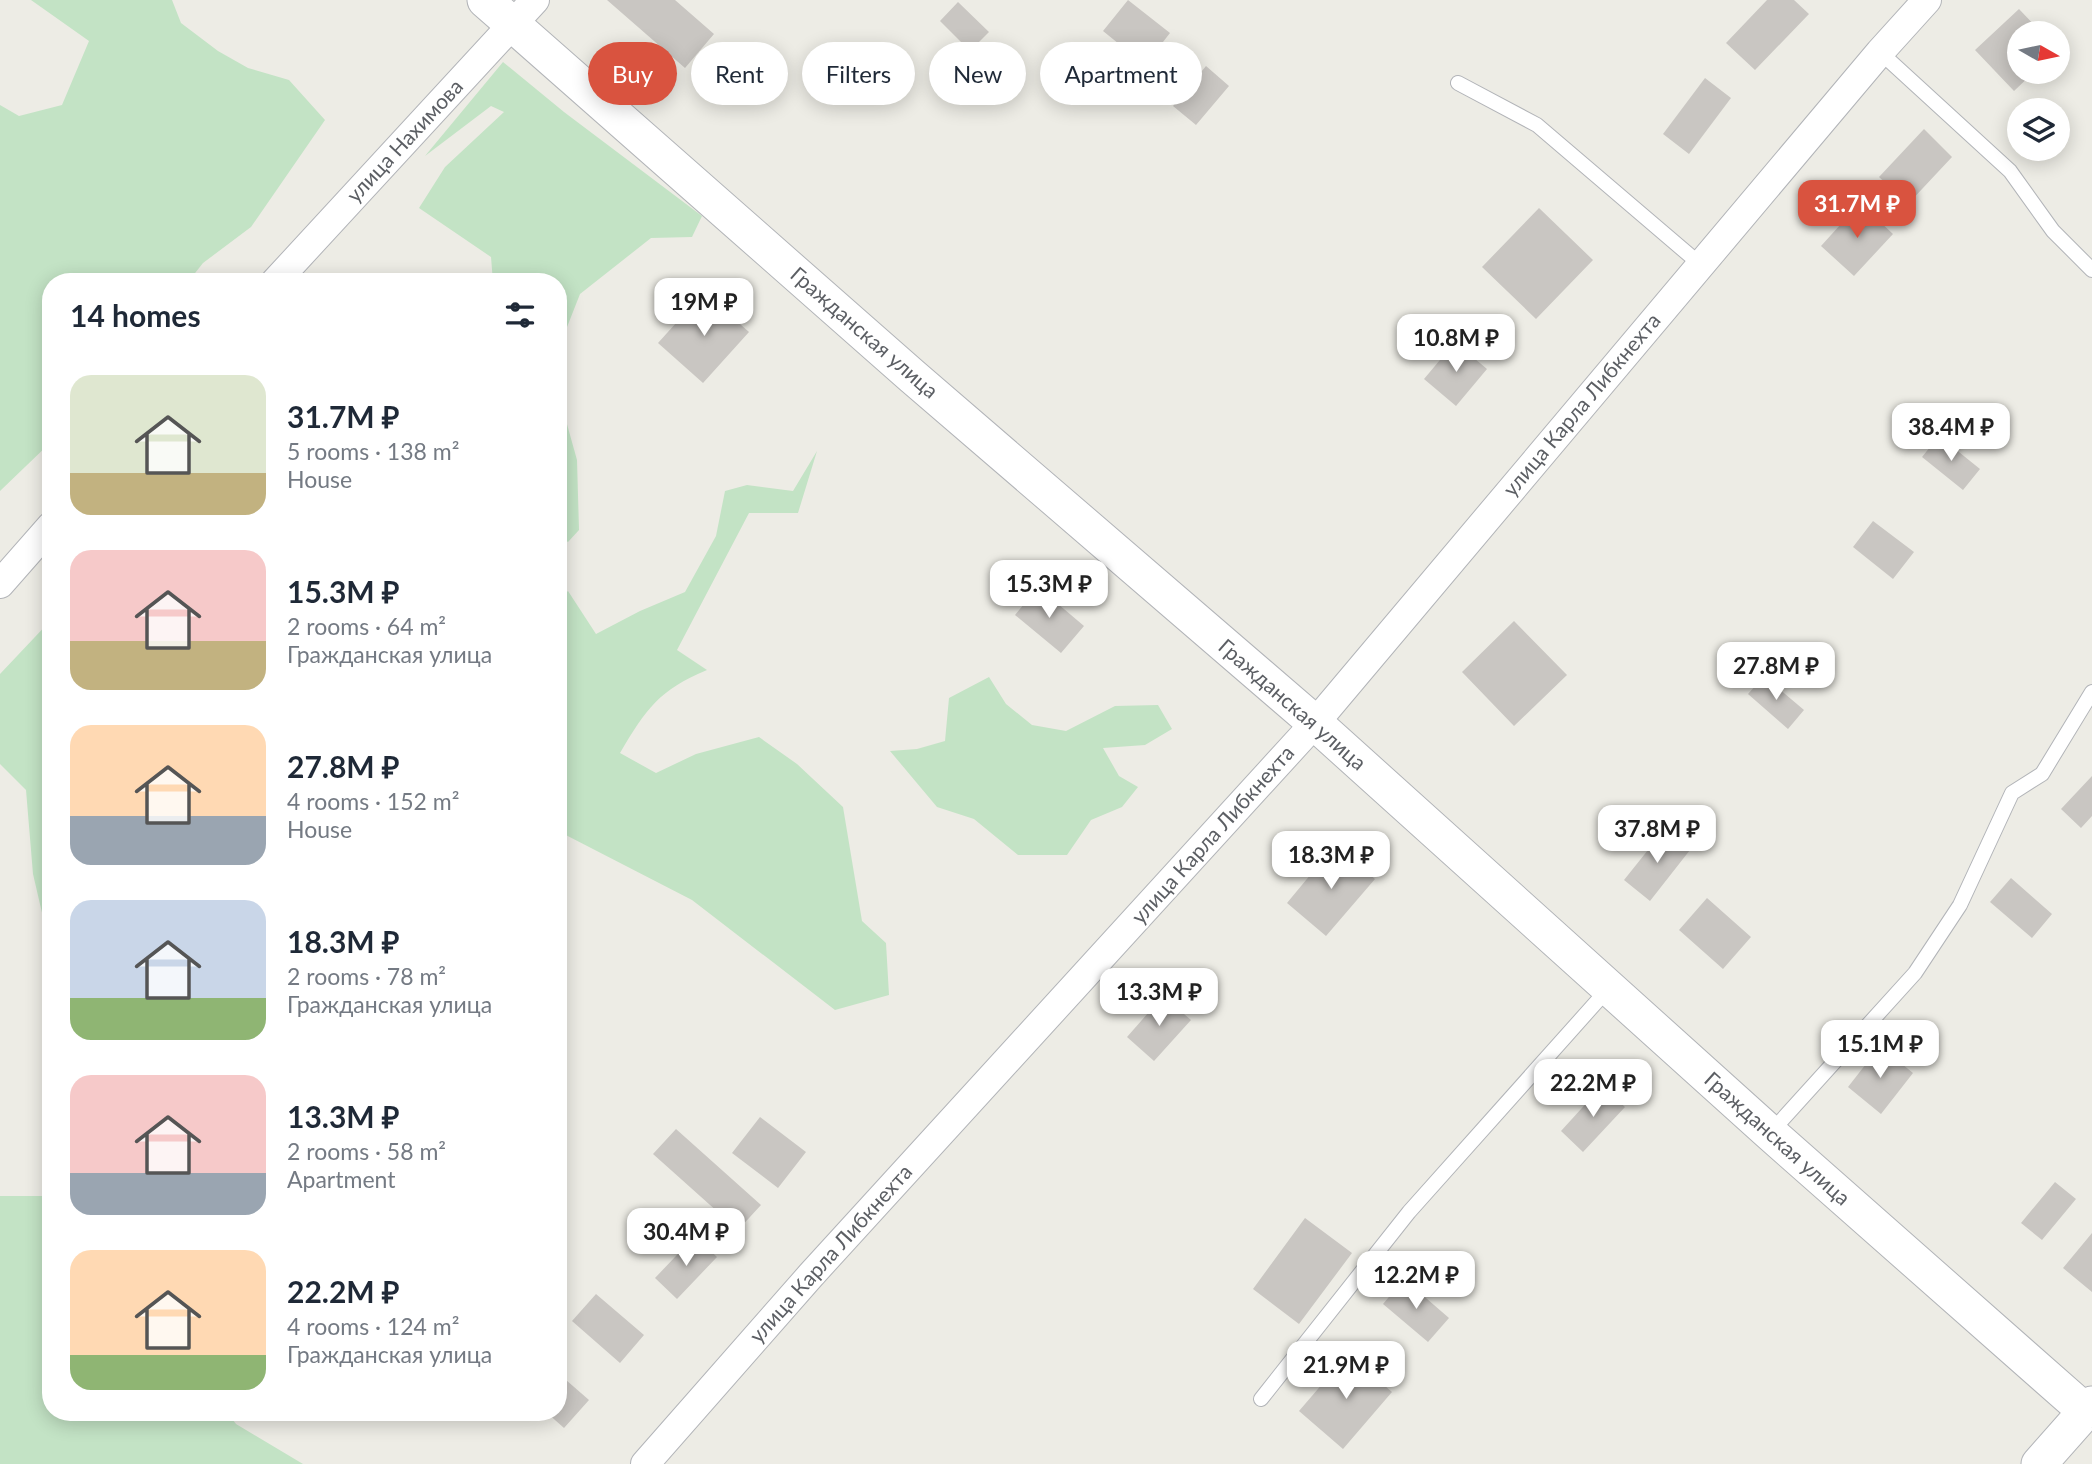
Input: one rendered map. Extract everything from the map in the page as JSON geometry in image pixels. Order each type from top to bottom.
[{"type":"street","name":"Гражданская улица","points":[[485,0],[524,12],[912,376],[1315,723],[1770,1133],[2090,1411]]},
{"type":"street","name":"улица Карла Либкнехта","points":[[645,1464],[811,1275],[1315,723],[1880,52],[1927,0]]},
{"type":"street","name":"улица Нахимова","points":[[283,273],[524,12]]},
{"type":"street","points":[[0,584],[42,536]]},
{"type":"street","points":[[2039,1464],[2090,1411]]},
{"type":"lane","points":[[1880,52],[2010,171],[2053,231],[2092,270]]},
{"type":"lane","points":[[1458,83],[1537,125],[1701,265]]},
{"type":"lane","points":[[1770,1133],[1915,973],[1960,905],[2012,793],[2042,774],[2092,692]]},
{"type":"lane","points":[[1261,1399],[1409,1212],[1609,988]]},
{"type":"green space","points":[[31,0],[172,0],[181,23],[218,51],[248,68],[289,80],[325,120],[251,227],[203,263],[195,273],[42,273],[42,451],[0,491],[0,105],[19,116],[62,105],[89,41]]},
{"type":"green space","points":[[503,62],[564,112],[702,216],[692,237],[651,238],[580,294],[567,327],[567,273],[492,273],[491,257],[419,208],[445,167],[504,112],[491,106],[425,156]]},
{"type":"green space","points":[[567,424],[577,460],[579,530],[568,542]]},
{"type":"green space","points":[[817,451],[798,513],[749,513],[677,650],[707,670],[677,685],[655,702],[620,753],[656,773],[696,754],[759,737],[797,764],[843,807],[862,921],[886,943],[889,995],[835,1010],[692,900],[567,836],[567,592],[596,634],[685,592],[716,536],[725,491],[747,485],[793,491]]},
{"type":"green space","points":[[42,630],[42,913],[33,874],[26,790],[0,764],[0,674]]},
{"type":"green space","points":[[989,677],[1006,704],[1032,725],[1066,731],[1115,706],[1158,705],[1172,729],[1145,745],[1103,748],[1119,776],[1138,787],[1122,807],[1091,820],[1067,855],[1018,855],[974,819],[937,807],[890,751],[917,749],[945,741],[949,698]]},
{"type":"green space","points":[[0,1196],[42,1196],[42,1421],[234,1421],[303,1464],[0,1464]]},
{"type":"building","points":[[607,0],[675,0],[714,34],[707,42],[691,42],[691,61],[685,68],[677,61],[677,42],[655,42]]},
{"type":"building","points":[[1128,0],[1170,33],[1163,42],[1117,42],[1103,31]]},
{"type":"building","points":[[1767,0],[1794,0],[1809,14],[1755,70],[1726,43]]},
{"type":"building","points":[[958,2],[989,32],[979,42],[961,42],[940,21]]},
{"type":"building","points":[[2019,9],[2030,21],[2007,21],[2007,84],[1975,50]]},
{"type":"building","points":[[1206,66],[1229,86],[1196,125],[1173,106],[1202,105],[1202,71]]},
{"type":"building","points":[[1705,78],[1731,98],[1689,154],[1663,134]]},
{"type":"building","points":[[2007,84],[2021,84],[2014,91]]},
{"type":"building","points":[[1924,129],[1952,157],[1908,204],[1879,177]]},
{"type":"building","points":[[1860,203],[1893,234],[1854,276],[1821,246]]},
{"type":"building","points":[[1539,208],[1593,260],[1536,319],[1482,267]]},
{"type":"building","points":[[704,292],[749,332],[703,383],[658,343]]},
{"type":"building","points":[[1455,342],[1487,369],[1456,406],[1424,379]]},
{"type":"building","points":[[1939,436],[1980,469],[1963,490],[1922,457]]},
{"type":"building","points":[[1873,521],[1914,552],[1893,579],[1853,547]]},
{"type":"building","points":[[1038,587],[1084,626],[1061,653],[1015,615]]},
{"type":"building","points":[[1514,621],[1567,675],[1514,726],[1462,672]]},
{"type":"building","points":[[1764,676],[1804,710],[1788,729],[1748,694]]},
{"type":"building","points":[[2092,776],[2092,816],[2081,828],[2061,809]]},
{"type":"building","points":[[1664,830],[1690,850],[1650,901],[1624,880]]},
{"type":"building","points":[[1335,845],[1375,879],[1326,936],[1287,903]]},
{"type":"building","points":[[2011,878],[2052,914],[2032,938],[1990,902]]},
{"type":"building","points":[[1707,898],[1751,937],[1723,969],[1679,930]]},
{"type":"building","points":[[1163,996],[1191,1020],[1154,1061],[1127,1037]]},
{"type":"building","points":[[1880,1046],[1913,1073],[1881,1114],[1848,1087]]},
{"type":"building","points":[[1602,1086],[1625,1107],[1583,1152],[1561,1131]]},
{"type":"building","points":[[760,1117],[806,1152],[778,1188],[732,1153]]},
{"type":"building","points":[[676,1129],[761,1205],[738,1230],[653,1154]]},
{"type":"building","points":[[2055,1182],[2076,1199],[2042,1240],[2021,1223]]},
{"type":"building","points":[[1305,1218],[1352,1253],[1299,1324],[1253,1289]]},
{"type":"building","points":[[2092,1233],[2092,1292],[2063,1268]]},
{"type":"building","points":[[695,1236],[717,1257],[677,1299],[655,1278]]},
{"type":"building","points":[[1404,1279],[1449,1318],[1428,1342],[1383,1304]]},
{"type":"building","points":[[596,1294],[644,1335],[620,1363],[572,1321]]},
{"type":"building","points":[[1348,1354],[1392,1392],[1343,1449],[1299,1411]]},
{"type":"building","points":[[567,1381],[589,1400],[564,1428],[556,1421],[567,1421]]}]
